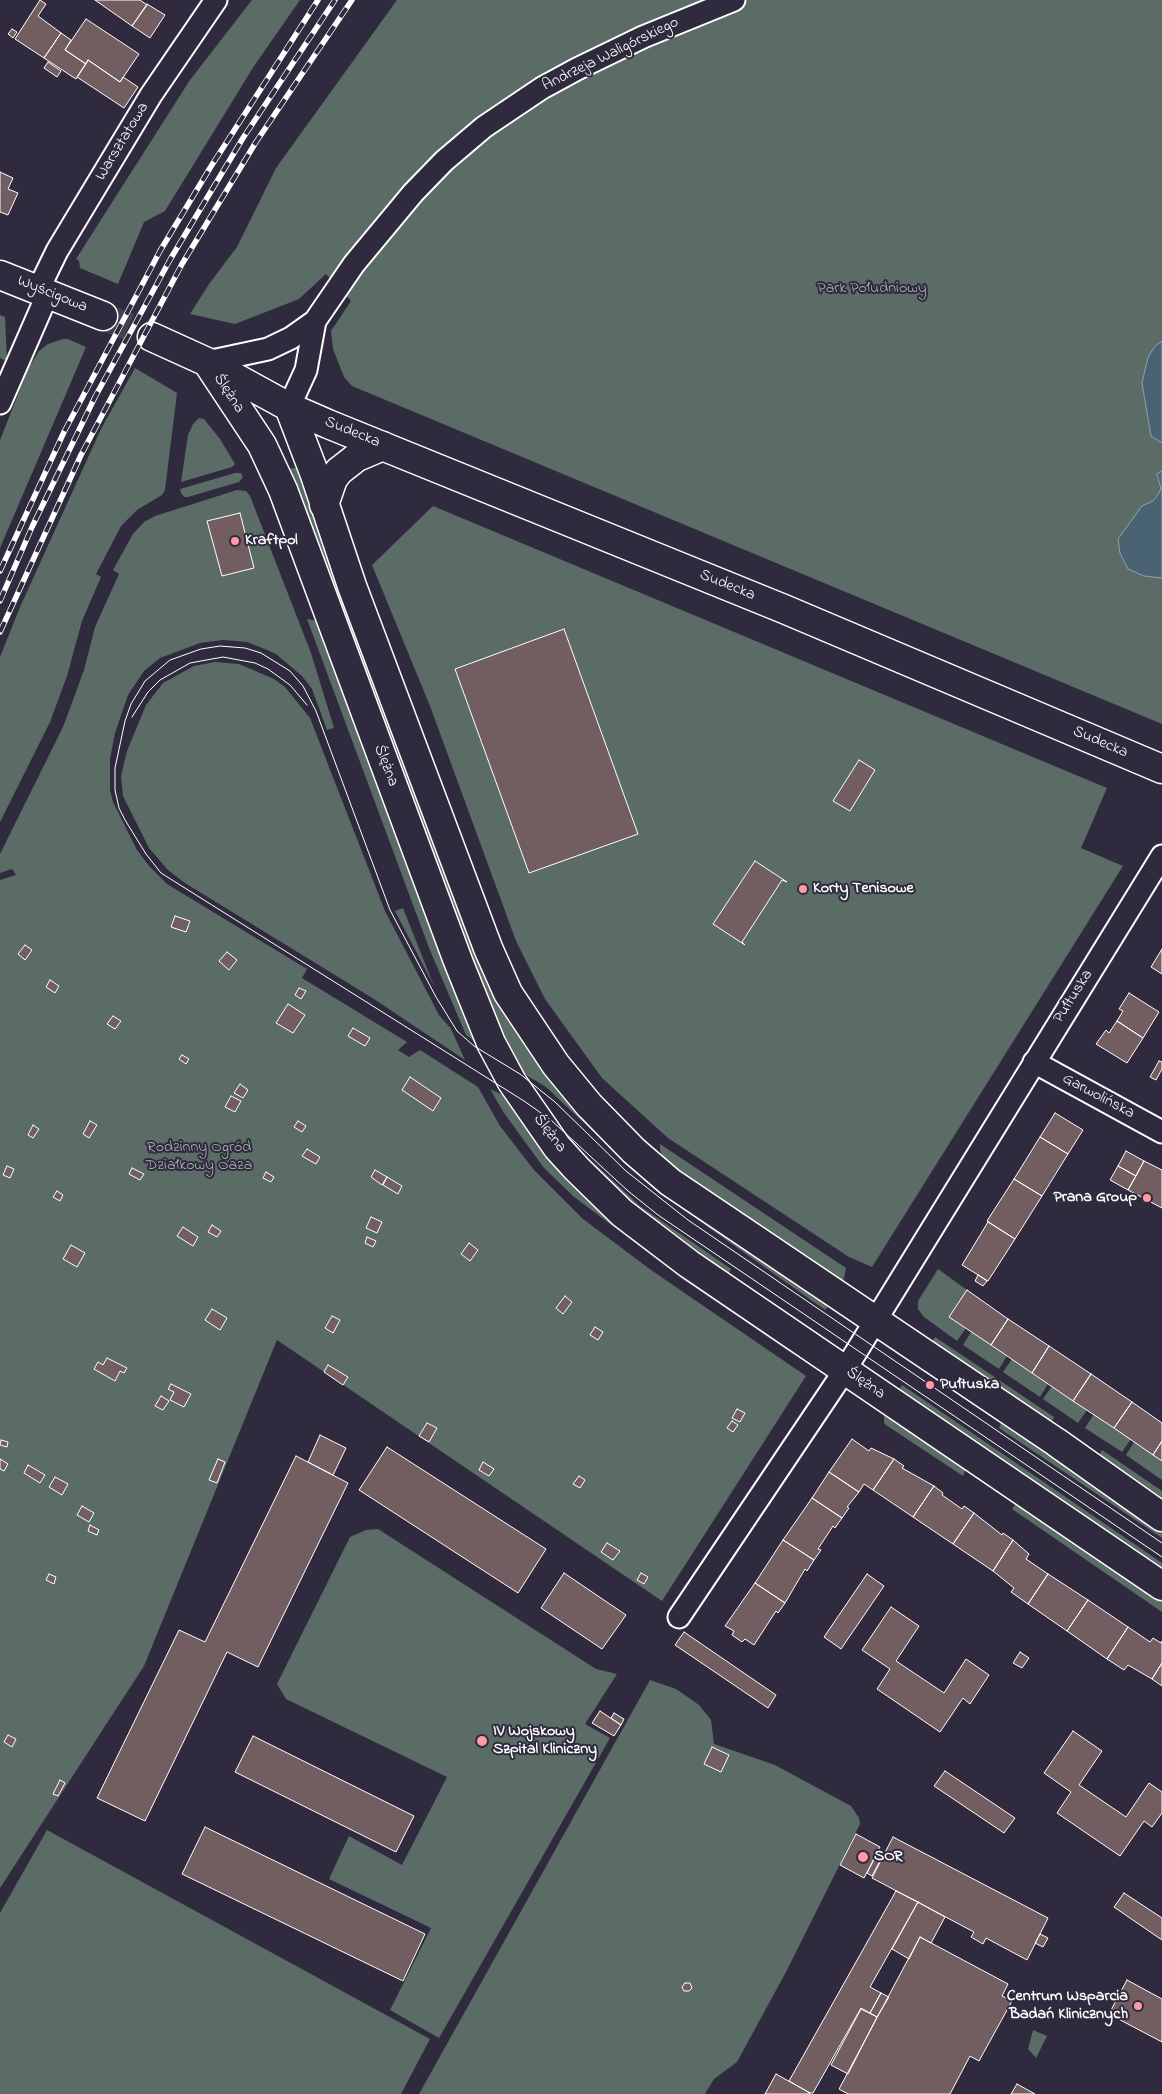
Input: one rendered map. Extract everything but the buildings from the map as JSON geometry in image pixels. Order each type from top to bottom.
[{"type":"main road","name":"Wyścigowa","points":[[0,275],[103,316]]},
{"type":"main road","points":[[152,337],[207,362]]},
{"type":"main road","name":"Ślężna","points":[[207,362],[290,407],[355,595],[498,972],[508,993],[556,1065],[589,1105],[621,1138],[670,1182],[1162,1517]]},
{"type":"main road","name":"Ślężna","points":[[207,362],[262,445],[283,490],[458,960],[491,1043],[512,1082],[558,1146],[577,1169],[622,1213],[689,1264],[1162,1586]]},
{"type":"main road","name":"Sudecka","points":[[290,407],[784,609],[1162,769]]},
{"type":"main road","points":[[324,504],[333,479],[339,471],[357,457],[383,446]]},
{"type":"street","name":"Warsztatowa","points":[[0,403],[57,251],[151,96],[216,0]]},
{"type":"street","name":"Andrzeja Waligórskiego","points":[[207,362],[268,349],[291,338],[315,321],[354,264],[413,193],[444,161],[484,127],[542,88],[576,69],[643,37],[734,0]]},
{"type":"street","name":"Andrzeja Waligórskiego","points":[[290,407],[306,370],[315,321]]},
{"type":"street","name":"Pułtuska","points":[[679,1617],[845,1370],[1162,856]]},
{"type":"street","name":"Garwolińska","points":[[1034,1062],[1162,1132]]},
{"type":"green space","points":[[252,0],[300,0],[254,66],[165,211],[144,222],[118,284],[80,268],[79,261],[76,259],[190,80]]},
{"type":"green space","name":"Park Południowy","points":[[397,0],[1162,0],[1162,724],[352,386],[344,377],[333,349],[331,331],[351,301],[326,274],[299,299],[235,324],[190,314],[209,284],[237,247],[276,168]]},
{"type":"green space","points":[[0,315],[5,317],[7,361],[0,358]]},
{"type":"green space","points":[[68,339],[86,347],[0,548],[0,440],[29,367],[39,351],[48,344]]},
{"type":"green space","points":[[135,368],[177,393],[165,490],[162,495],[137,510],[121,526],[96,574],[101,577],[82,621],[67,676],[50,722],[0,822],[0,657],[20,607],[101,429]]},
{"type":"green space","points":[[199,418],[204,419],[220,439],[235,464],[232,467],[181,482],[188,435],[193,424]]},
{"type":"green space","points":[[296,468],[498,998],[524,1043],[555,1086],[578,1111],[830,1304],[825,1310],[653,1188],[546,1087],[521,1072],[494,1018],[285,469]]},
{"type":"green space","points":[[235,473],[241,473],[243,477],[239,482],[188,497],[184,497],[181,493],[180,489]]},
{"type":"green space","name":"Rodzinny Ogród Działkowy Oaza","points":[[237,490],[246,491],[250,496],[311,653],[334,728],[327,730],[312,689],[302,676],[276,654],[260,647],[247,642],[223,640],[200,643],[160,658],[144,671],[128,695],[115,733],[110,759],[110,790],[113,802],[137,850],[149,866],[167,884],[307,969],[302,978],[407,1042],[398,1050],[409,1057],[420,1050],[478,1087],[500,1126],[534,1170],[583,1219],[651,1270],[806,1376],[662,1601],[277,1340],[144,1666],[0,1888],[0,880],[16,875],[12,869],[0,873],[0,854],[63,727],[84,670],[95,627],[119,574],[113,570],[133,534],[144,522],[155,516]]},
{"type":"green space","name":"Korty Tenisowe","points":[[433,506],[1107,788],[1081,848],[1123,866],[872,1267],[849,1257],[668,1138],[602,1078],[545,999],[516,941],[430,706],[372,565]]},
{"type":"green space","points":[[307,619],[318,621],[458,999],[477,1043],[466,1035],[429,948]]},
{"type":"green space","points":[[215,662],[239,664],[274,679],[285,687],[310,718],[385,911],[439,1015],[451,1029],[465,1060],[374,999],[185,883],[168,870],[149,848],[123,796],[121,776],[127,751],[146,705],[163,683],[194,666]]},
{"type":"green space","points":[[403,908],[434,986],[395,911]]},
{"type":"green space","points":[[490,1089],[505,1096],[529,1132],[559,1170],[612,1223],[645,1249],[796,1352],[793,1354],[684,1280],[573,1196],[544,1168],[504,1113]]},
{"type":"green space","points":[[568,1139],[640,1206],[731,1269],[728,1276],[659,1226],[606,1182]]},
{"type":"green space","points":[[660,1144],[846,1268],[843,1283],[664,1160]]},
{"type":"green space","points":[[938,1269],[967,1290],[949,1317],[966,1328],[957,1341],[924,1317],[918,1309],[918,1301]]},
{"type":"green space","points":[[971,1332],[1007,1356],[999,1369],[963,1345]]},
{"type":"green space","points":[[935,1337],[1054,1417],[1050,1425],[931,1343]]},
{"type":"green space","points":[[1012,1359],[1048,1384],[1040,1397],[1003,1372]]},
{"type":"green space","points":[[902,1385],[1162,1563],[1162,1572],[896,1393]]},
{"type":"green space","points":[[1052,1386],[1087,1410],[1078,1423],[1043,1399]]},
{"type":"green space","points":[[884,1414],[966,1469],[963,1476],[886,1425],[884,1423]]},
{"type":"green space","points":[[1094,1414],[1131,1439],[1122,1452],[1085,1428]]},
{"type":"green space","points":[[1002,1421],[1162,1530],[1162,1538],[999,1428]]},
{"type":"green space","points":[[1134,1442],[1162,1461],[1162,1480],[1126,1455]]},
{"type":"green space","points":[[1102,1450],[1162,1491],[1162,1500],[1098,1457]]},
{"type":"green space","points":[[1016,1503],[1162,1602],[1162,1612],[1012,1509]]},
{"type":"green space","points":[[378,1529],[596,1669],[617,1674],[585,1724],[610,1738],[439,2038],[390,2010],[431,1928],[329,1879],[349,1836],[402,1865],[447,1777],[286,1699],[277,1684],[350,1537],[366,1530]]},
{"type":"green space","points":[[650,1680],[676,1689],[699,1705],[711,1720],[714,1744],[775,1765],[851,1806],[859,1818],[860,1824],[786,1972],[737,2062],[714,2079],[705,2094],[419,2094]]},
{"type":"green space","points":[[47,1830],[430,2039],[401,2094],[0,2094],[0,1913]]},
{"type":"green space","points":[[1033,2030],[1047,2036],[1036,2058],[1028,2049]]},
{"type":"water","points":[[1162,341],[1162,443],[1151,436],[1142,383],[1148,357],[1155,346]]},
{"type":"water","points":[[1162,471],[1162,578],[1144,576],[1128,569],[1120,553],[1118,539],[1142,506],[1153,501],[1157,496],[1161,489],[1157,474]]},
{"type":"tunnel","points":[[103,316],[152,337]]},
{"type":"tram line","points":[[1162,1543],[688,1220],[626,1171],[555,1102],[520,1074],[474,1046],[457,1031],[436,997],[390,910],[316,711],[303,686],[290,671],[261,653],[245,648],[220,646],[201,649],[170,660],[145,681],[131,704],[125,721],[115,768],[115,790],[119,808],[125,820],[146,854],[161,873],[524,1101],[551,1120],[628,1191],[658,1215],[1162,1557]]},
{"type":"tram line","points":[[132,717],[148,692],[160,680],[190,663],[223,657],[255,663],[268,669],[290,685],[307,705]]},
{"type":"railway","points":[[0,571],[64,432],[160,251],[210,168],[318,0]]},
{"type":"railway","points":[[0,601],[32,527],[95,397],[171,258],[243,138],[335,0]]},
{"type":"railway","points":[[0,632],[81,455],[182,264],[256,142],[352,0]]},
{"type":"place","name":"Kraftpol","points":[[235,541]]},
{"type":"place","name":"Korty Tenisowe","points":[[803,889]]},
{"type":"place","name":"Prana Group","points":[[1147,1198]]},
{"type":"place","name":"Pułtuska","points":[[930,1385]]},
{"type":"place","name":"IV Wojskowy Szpital Kliniczny","points":[[482,1741]]},
{"type":"place","name":"SOR","points":[[863,1857]]},
{"type":"place","name":"Centrum Wsparcia Badań Klinicznych","points":[[1138,2006]]}]
